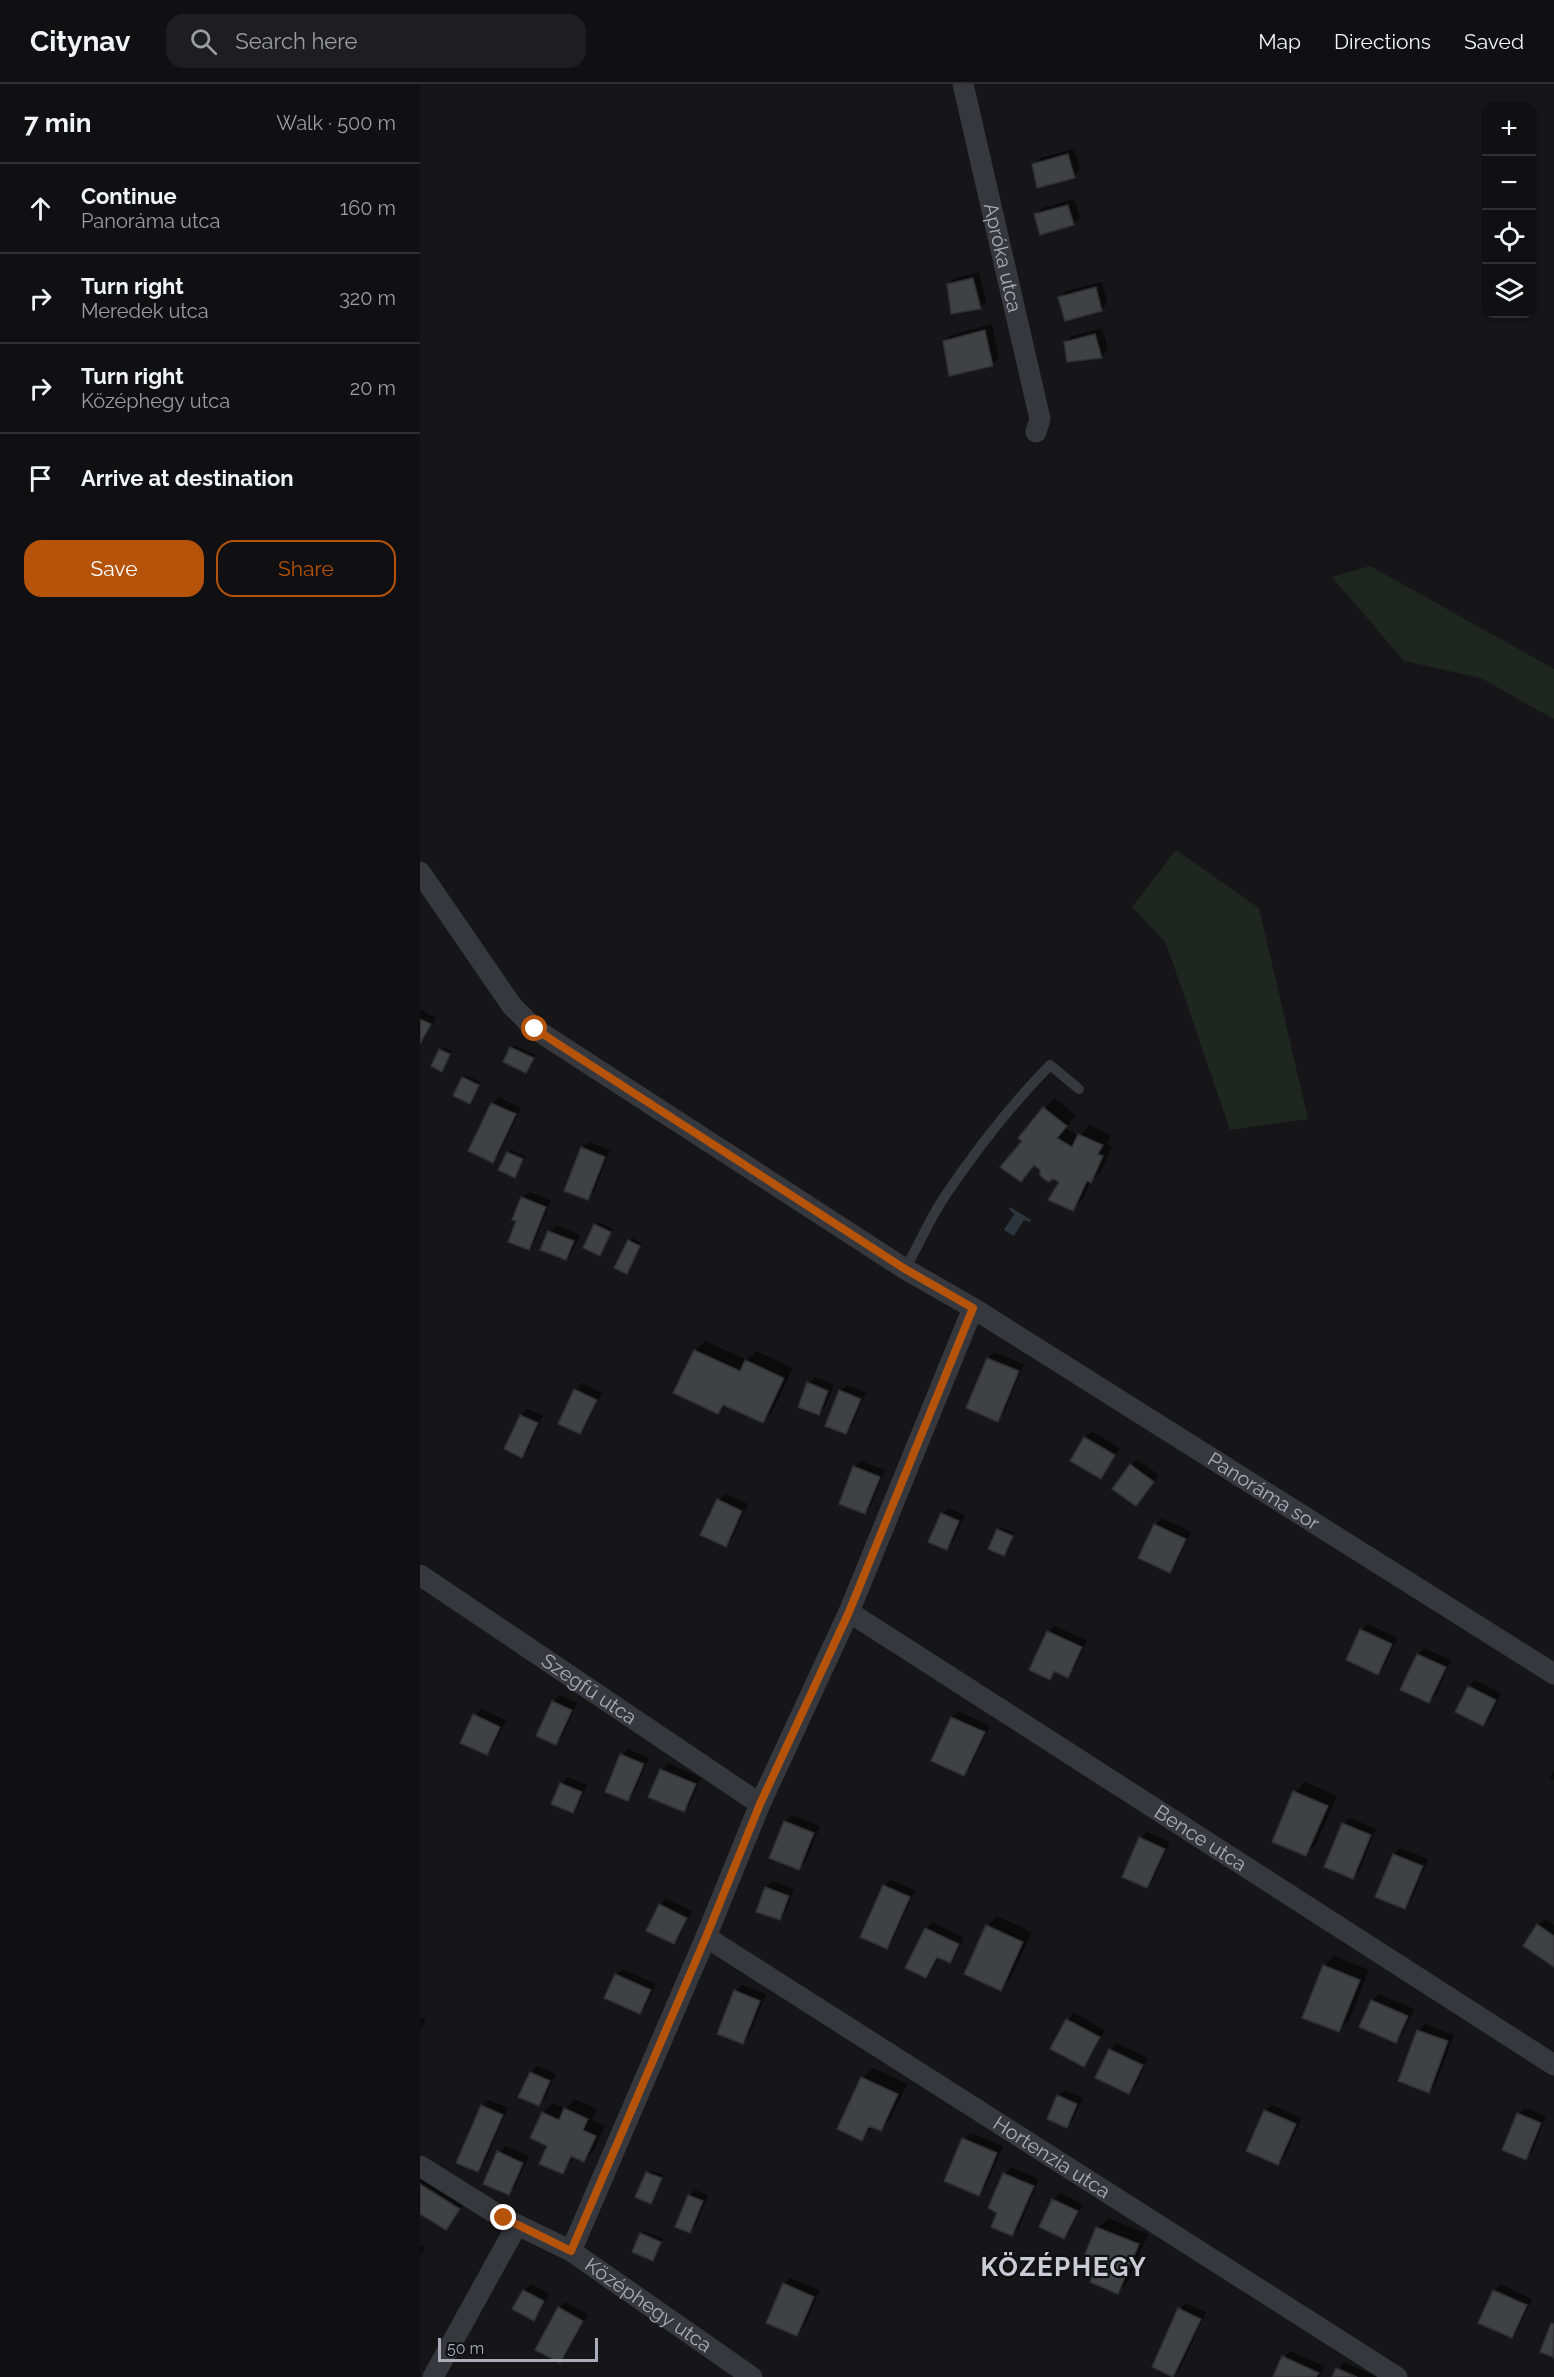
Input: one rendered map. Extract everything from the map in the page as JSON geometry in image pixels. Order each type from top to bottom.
[{"type":"street","name":"Apróka utca","points":[[963,84],[1040,419],[1036,432]]},
{"type":"street","name":"Panoráma sor","points":[[420,872],[512,1006],[535,1029],[905,1269],[973,1308],[1554,1674]]},
{"type":"street","points":[[571,2251],[706,1937],[760,1804],[849,1612],[973,1308]]},
{"type":"street","name":"Szegfű utca","points":[[420,1575],[760,1804]]},
{"type":"street","name":"Bence utca","points":[[849,1612],[1554,2065]]},
{"type":"street","name":"Hortenzia utca","points":[[706,1937],[1397,2377]]},
{"type":"street","name":"Középhegy utca","points":[[420,2166],[517,2225],[571,2251],[752,2377]]},
{"type":"street","points":[[433,2377],[517,2225]]},
{"type":"lane","points":[[905,1269],[944,1197],[983,1143],[1050,1065],[1079,1089]]},
{"type":"shaded area","points":[[1370,566],[1554,669],[1554,719],[1481,678],[1404,661],[1332,577]]},
{"type":"shaded area","points":[[1176,850],[1259,908],[1308,1119],[1230,1130],[1166,943],[1132,907]]},
{"type":"shaded area","points":[[1010,1207],[1031,1220],[1030,1222],[1024,1220],[1014,1236],[1004,1230],[1014,1214],[1009,1209]]},
{"type":"building","points":[[1068,154],[1075,178],[1037,188],[1032,164]]},
{"type":"building","points":[[1068,205],[1074,225],[1040,235],[1034,214]]},
{"type":"building","points":[[973,278],[981,309],[951,314],[947,284]]},
{"type":"building","points":[[1096,287],[1102,311],[1065,321],[1058,297]]},
{"type":"building","points":[[985,330],[993,366],[949,376],[943,341]]},
{"type":"building","points":[[1095,334],[1102,358],[1067,362],[1064,342]]},
{"type":"building","points":[[420,1019],[431,1024],[420,1044]]},
{"type":"building","points":[[510,1047],[534,1058],[526,1073],[503,1062]]},
{"type":"building","points":[[439,1049],[450,1054],[442,1072],[431,1066]]},
{"type":"building","points":[[462,1077],[479,1085],[470,1104],[453,1096]]},
{"type":"building","points":[[491,1103],[516,1114],[493,1163],[468,1151]]},
{"type":"building","points":[[1043,1107],[1067,1126],[1057,1138],[1072,1147],[1078,1134],[1103,1145],[1098,1154],[1103,1156],[1091,1183],[1087,1181],[1073,1211],[1048,1200],[1059,1182],[1053,1179],[1049,1182],[1045,1180],[1040,1175],[1040,1170],[1034,1165],[1021,1182],[1000,1167],[1022,1141],[1018,1138]]},
{"type":"building","points":[[581,1147],[605,1157],[588,1200],[564,1191]]},
{"type":"building","points":[[507,1152],[523,1159],[515,1178],[498,1170]]},
{"type":"building","points":[[521,1197],[546,1207],[529,1250],[508,1242],[516,1221],[512,1220]]},
{"type":"building","points":[[594,1224],[611,1232],[600,1256],[583,1248]]},
{"type":"building","points":[[548,1231],[574,1241],[566,1260],[540,1250]]},
{"type":"building","points":[[628,1240],[640,1246],[627,1274],[614,1268]]},
{"type":"building","points":[[694,1350],[740,1371],[745,1360],[784,1378],[763,1423],[723,1405],[718,1414],[673,1393]]},
{"type":"building","points":[[987,1358],[1019,1371],[998,1422],[966,1408]]},
{"type":"building","points":[[807,1382],[828,1391],[819,1415],[798,1407]]},
{"type":"building","points":[[574,1389],[597,1400],[580,1434],[558,1424]]},
{"type":"building","points":[[839,1390],[861,1399],[846,1434],[825,1426]]},
{"type":"building","points":[[520,1415],[538,1423],[522,1458],[504,1449]]},
{"type":"building","points":[[1084,1437],[1115,1455],[1101,1479],[1070,1461]]},
{"type":"building","points":[[1130,1464],[1154,1482],[1136,1506],[1112,1489]]},
{"type":"building","points":[[853,1466],[880,1477],[865,1514],[839,1504]]},
{"type":"building","points":[[717,1499],[742,1511],[726,1547],[700,1535]]},
{"type":"building","points":[[941,1513],[959,1521],[947,1550],[928,1542]]},
{"type":"building","points":[[1154,1524],[1186,1539],[1170,1573],[1138,1558]]},
{"type":"building","points":[[997,1529],[1013,1536],[1004,1556],[988,1549]]},
{"type":"building","points":[[1360,1629],[1392,1644],[1378,1675],[1346,1660]]},
{"type":"building","points":[[1047,1631],[1082,1647],[1068,1678],[1054,1671],[1050,1680],[1029,1670]]},
{"type":"building","points":[[1417,1654],[1446,1667],[1429,1703],[1400,1690]]},
{"type":"building","points":[[1468,1686],[1496,1700],[1483,1726],[1455,1712]]},
{"type":"building","points":[[552,1701],[572,1710],[556,1745],[536,1736]]},
{"type":"building","points":[[473,1714],[500,1727],[487,1755],[460,1743]]},
{"type":"building","points":[[951,1717],[985,1732],[964,1776],[931,1761]]},
{"type":"building","points":[[620,1754],[644,1764],[628,1801],[605,1792]]},
{"type":"building","points":[[660,1769],[696,1784],[684,1812],[648,1797]]},
{"type":"building","points":[[560,1783],[582,1792],[573,1813],[551,1804]]},
{"type":"building","points":[[1293,1791],[1328,1806],[1306,1856],[1272,1842]]},
{"type":"building","points":[[784,1821],[814,1833],[799,1870],[769,1858]]},
{"type":"building","points":[[1342,1823],[1371,1835],[1353,1879],[1324,1867]]},
{"type":"building","points":[[1139,1837],[1165,1849],[1147,1888],[1122,1877]]},
{"type":"building","points":[[1393,1854],[1423,1866],[1405,1909],[1375,1897]]},
{"type":"building","points":[[883,1885],[910,1897],[887,1949],[860,1937]]},
{"type":"building","points":[[765,1887],[789,1896],[780,1920],[756,1912]]},
{"type":"building","points":[[659,1904],[687,1918],[674,1944],[646,1931]]},
{"type":"building","points":[[1537,1924],[1554,1936],[1554,1967],[1523,1946]]},
{"type":"building","points":[[986,1925],[1023,1942],[1001,1991],[964,1974]]},
{"type":"building","points":[[925,1928],[959,1944],[950,1963],[937,1957],[926,1978],[905,1968]]},
{"type":"building","points":[[1323,1965],[1360,1980],[1339,2032],[1302,2018]]},
{"type":"building","points":[[615,1974],[651,1990],[640,2014],[604,1998]]},
{"type":"building","points":[[734,1990],[760,2001],[743,2044],[717,2034]]},
{"type":"building","points":[[1371,2000],[1408,2016],[1396,2043],[1359,2027]]},
{"type":"building","points":[[1066,2019],[1100,2037],[1084,2067],[1050,2049]]},
{"type":"building","points":[[1417,2030],[1448,2041],[1429,2093],[1398,2081]]},
{"type":"building","points":[[1109,2049],[1143,2065],[1129,2094],[1095,2078]]},
{"type":"building","points":[[530,2072],[550,2081],[539,2106],[518,2097]]},
{"type":"building","points":[[861,2077],[898,2094],[881,2131],[869,2126],[862,2141],[837,2129]]},
{"type":"building","points":[[1057,2095],[1077,2104],[1067,2128],[1047,2119]]},
{"type":"building","points":[[481,2105],[503,2115],[478,2172],[456,2163]]},
{"type":"building","points":[[564,2108],[588,2119],[583,2130],[596,2136],[584,2162],[571,2156],[563,2174],[539,2164],[547,2146],[530,2138],[542,2112],[559,2120]]},
{"type":"building","points":[[1264,2110],[1296,2124],[1278,2165],[1246,2151]]},
{"type":"building","points":[[1517,2113],[1541,2123],[1526,2160],[1502,2150]]},
{"type":"building","points":[[962,2138],[997,2153],[979,2196],[944,2181]]},
{"type":"building","points":[[497,2151],[523,2163],[509,2195],[483,2184]]},
{"type":"building","points":[[646,2172],[662,2178],[651,2204],[635,2197]]},
{"type":"building","points":[[1003,2173],[1034,2186],[1012,2236],[991,2227],[997,2213],[988,2208]]},
{"type":"building","points":[[420,2184],[460,2209],[446,2230],[420,2214]]},
{"type":"building","points":[[688,2195],[703,2201],[690,2233],[675,2227]]},
{"type":"building","points":[[1052,2199],[1078,2211],[1064,2239],[1039,2227]]},
{"type":"building","points":[[1096,2227],[1139,2244],[1118,2294],[1090,2282],[1099,2259],[1085,2254]]},
{"type":"building","points":[[640,2233],[661,2242],[653,2261],[632,2252]]},
{"type":"building","points":[[783,2283],[814,2297],[797,2336],[766,2323]]},
{"type":"building","points":[[523,2290],[544,2301],[534,2321],[512,2309]]},
{"type":"building","points":[[1493,2290],[1527,2305],[1512,2338],[1478,2323]]},
{"type":"building","points":[[558,2307],[583,2321],[560,2363],[535,2350]]},
{"type":"building","points":[[1178,2308],[1201,2319],[1173,2377],[1152,2367]]},
{"type":"building","points":[[1551,2323],[1554,2324],[1553,2357],[1540,2352]]},
{"type":"building","points":[[1282,2356],[1319,2373],[1316,2377],[1273,2377]]},
{"type":"building","points":[[1336,2368],[1357,2377],[1332,2377]]},
{"type":"district","name":"KÖZÉPHEGY","points":[[1064,2267]]},
{"type":"route","points":[[504,2218],[571,2251],[706,1937],[760,1804],[849,1612],[973,1308],[905,1269],[535,1029]]}]
